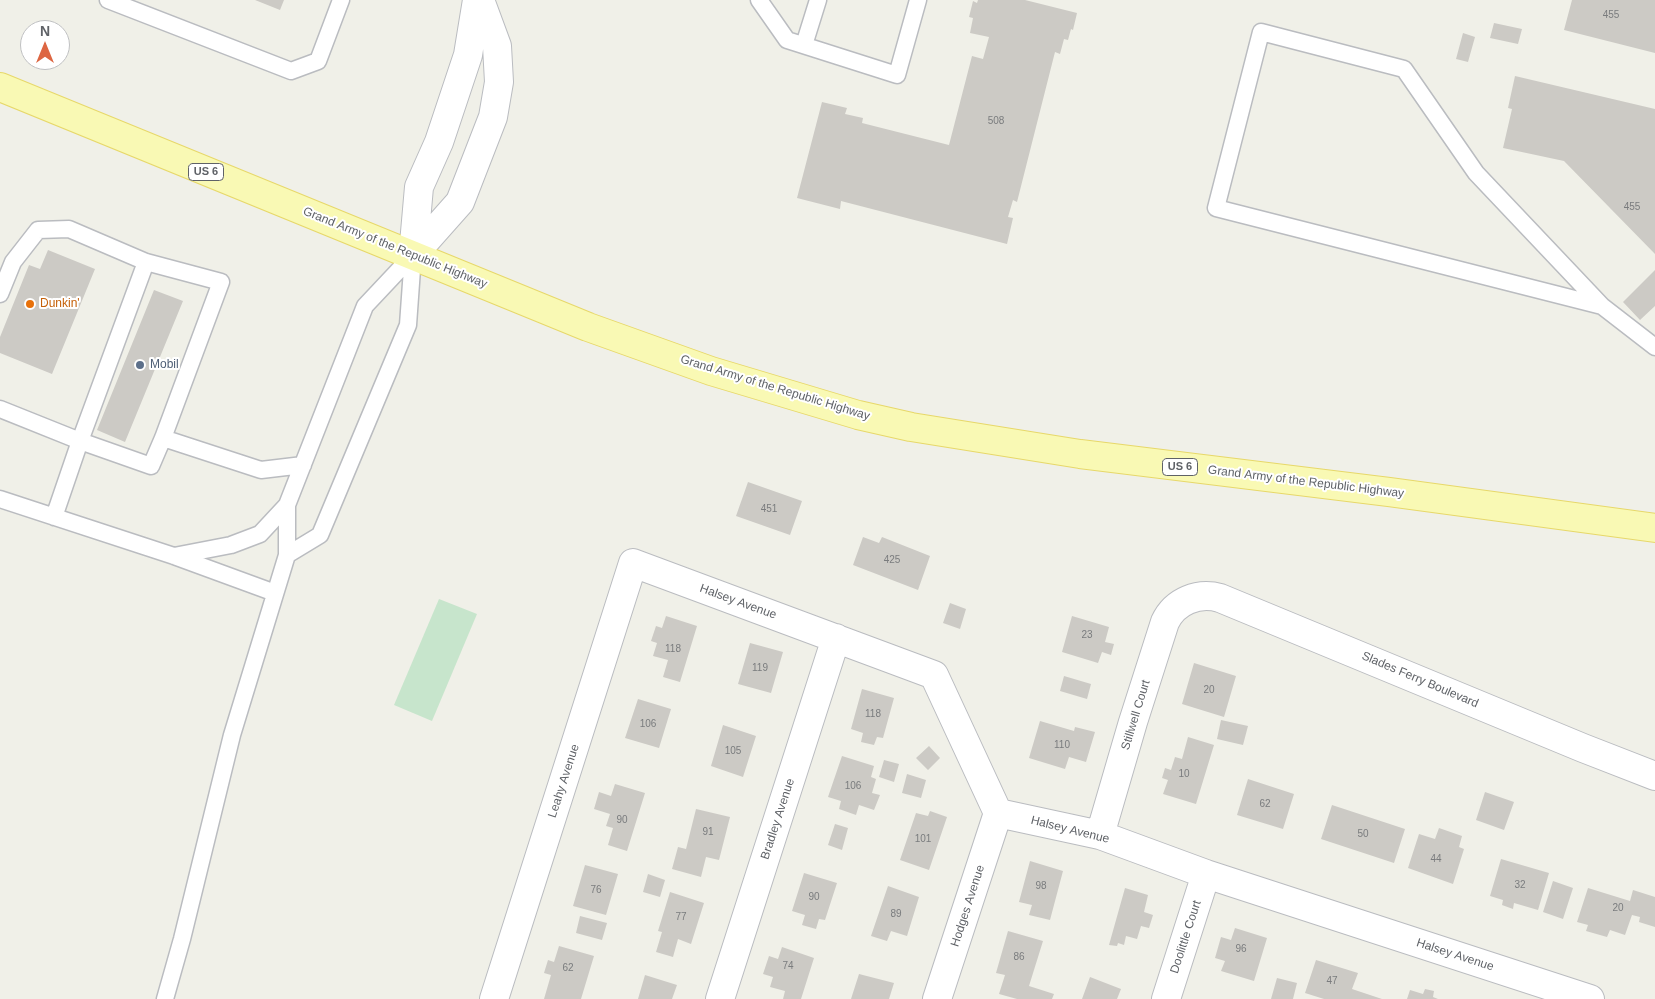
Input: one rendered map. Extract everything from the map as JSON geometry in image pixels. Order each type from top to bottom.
[{"type":"main road","name":"Grand Army of the Republic Highway","points":[[0,87],[541,309],[632,344],[798,398],[858,415],[902,425],[1080,454],[1389,492],[1655,528]]},
{"type":"street","points":[[413,255],[419,187],[439,142],[468,55],[479,0]]},
{"type":"street","points":[[413,255],[460,202],[492,118],[499,82],[497,46],[479,0]]},
{"type":"street","name":"Halsey Avenue","points":[[633,563],[934,675],[998,813],[1100,835],[1206,874],[1590,999]]},
{"type":"street","name":"Leahy Avenue","points":[[494,999],[633,563]]},
{"type":"street","name":"Slades Ferry Boulevard","points":[[1184,602],[1205,595],[1220,598],[1582,748],[1655,776]]},
{"type":"street","name":"Stillwell Court","points":[[1100,835],[1165,622],[1172,610],[1184,602]]},
{"type":"street","name":"Bradley Avenue","points":[[720,999],[836,638]]},
{"type":"street","name":"Hodges Avenue","points":[[938,999],[998,813]]},
{"type":"street","name":"Doolittle Court","points":[[1166,999],[1206,874]]},
{"type":"lane","points":[[108,0],[292,71],[318,61],[341,0]]},
{"type":"lane","points":[[759,0],[787,40],[897,75],[918,0]]},
{"type":"lane","points":[[804,45],[818,0]]},
{"type":"lane","points":[[1602,306],[1216,208],[1261,32],[1404,69],[1476,173],[1602,306],[1655,347]]},
{"type":"lane","points":[[0,294],[13,262],[38,230],[69,229],[146,262],[221,282],[151,466],[0,409]]},
{"type":"lane","points":[[165,999],[182,940],[232,735],[286,555],[287,505],[365,306],[413,255]]},
{"type":"lane","points":[[286,555],[320,534],[408,325],[413,255]]},
{"type":"lane","points":[[54,517],[80,440],[146,262]]},
{"type":"lane","points":[[163,438],[261,470],[303,465]]},
{"type":"lane","points":[[0,499],[174,556],[275,592]]},
{"type":"lane","points":[[174,556],[231,545],[260,534],[287,505]]},
{"type":"green space","points":[[439,599],[477,614],[432,721],[394,705]]},
{"type":"building","points":[[255,0],[284,0],[280,10]]},
{"type":"building","points":[[978,0],[1025,0],[1077,13],[1073,30],[1071,29],[1068,40],[1064,39],[1060,54],[1055,52],[1017,202],[1013,200],[1008,217],[1013,218],[1007,244],[841,201],[840,209],[797,198],[822,102],[847,108],[845,114],[863,118],[862,123],[949,145],[972,56],[983,59],[989,37],[970,33],[973,18],[969,17],[973,1],[977,3]]},
{"type":"building","points":[[1572,0],[1655,0],[1655,53],[1564,30]]},
{"type":"building","points":[[1494,23],[1522,29],[1518,44],[1490,38]]},
{"type":"building","points":[[1463,33],[1475,37],[1468,62],[1456,59]]},
{"type":"building","points":[[1515,76],[1655,109],[1655,254],[1564,161],[1503,148],[1512,109],[1508,108]]},
{"type":"building","points":[[48,250],[95,269],[52,374],[0,353],[0,337],[29,265],[40,269]]},
{"type":"building","points":[[1655,270],[1655,306],[1640,320],[1623,302]]},
{"type":"building","name":"Mobil","points":[[154,290],[183,301],[125,442],[97,430]]},
{"type":"building","points":[[748,482],[802,501],[790,535],[736,516]]},
{"type":"building","points":[[863,537],[879,543],[882,537],[930,556],[918,590],[853,565]]},
{"type":"building","points":[[950,603],[966,609],[960,629],[943,623]]},
{"type":"building","points":[[666,616],[697,626],[680,682],[663,677],[668,660],[653,656],[657,643],[651,641],[656,626],[662,628]]},
{"type":"building","points":[[1072,616],[1109,627],[1105,642],[1114,644],[1111,655],[1102,652],[1098,663],[1062,652]]},
{"type":"building","points":[[750,643],[783,652],[771,693],[738,684]]},
{"type":"building","points":[[1194,663],[1236,676],[1224,717],[1182,704]]},
{"type":"building","points":[[1064,676],[1091,684],[1087,699],[1060,691]]},
{"type":"building","points":[[862,689],[894,698],[883,738],[877,737],[874,745],[861,742],[863,733],[851,729]]},
{"type":"building","points":[[638,699],[671,709],[659,748],[625,738]]},
{"type":"building","points":[[1221,720],[1248,726],[1243,745],[1217,739]]},
{"type":"building","points":[[1040,721],[1074,731],[1075,727],[1095,732],[1086,762],[1069,757],[1065,769],[1029,758]]},
{"type":"building","points":[[723,725],[756,736],[743,777],[711,766]]},
{"type":"building","points":[[1188,737],[1214,745],[1196,804],[1163,794],[1168,780],[1162,778],[1165,768],[1171,770],[1175,757],[1182,759]]},
{"type":"building","points":[[929,746],[940,758],[928,770],[916,758]]},
{"type":"building","points":[[842,756],[874,766],[871,777],[876,779],[872,793],[880,795],[874,810],[859,805],[856,815],[839,809],[841,801],[828,797]]},
{"type":"building","points":[[884,760],[899,764],[894,782],[879,777]]},
{"type":"building","points":[[907,774],[926,780],[921,798],[902,793]]},
{"type":"building","points":[[1248,779],[1294,794],[1283,829],[1237,815]]},
{"type":"building","points":[[615,784],[645,793],[627,851],[608,845],[613,828],[606,826],[610,814],[594,809],[599,792],[611,796]]},
{"type":"building","points":[[1485,792],[1514,802],[1504,830],[1476,820]]},
{"type":"building","points":[[1332,805],[1405,829],[1394,863],[1321,839]]},
{"type":"building","points":[[696,809],[730,817],[719,860],[706,857],[701,877],[672,869],[678,847],[686,849]]},
{"type":"building","points":[[930,811],[947,817],[929,870],[900,860],[916,813],[928,816]]},
{"type":"building","points":[[835,824],[848,828],[842,850],[828,845]]},
{"type":"building","points":[[1439,828],[1462,836],[1459,847],[1464,849],[1453,884],[1408,868],[1419,834],[1435,839]]},
{"type":"building","points":[[1501,859],[1549,873],[1538,910],[1514,903],[1513,909],[1502,905],[1503,900],[1490,896]]},
{"type":"building","points":[[1030,861],[1063,871],[1050,920],[1029,915],[1032,905],[1019,902]]},
{"type":"building","points":[[585,865],[618,874],[606,915],[573,906]]},
{"type":"building","points":[[804,873],[837,883],[825,920],[819,919],[816,929],[802,925],[805,915],[792,911]]},
{"type":"building","points":[[648,874],[665,880],[660,897],[643,892]]},
{"type":"building","points":[[1553,881],[1573,888],[1563,919],[1543,912]]},
{"type":"building","points":[[888,886],[919,897],[907,936],[891,931],[887,941],[871,936]]},
{"type":"building","points":[[1125,888],[1148,895],[1144,912],[1153,915],[1149,928],[1141,926],[1137,939],[1126,936],[1124,945],[1118,943],[1117,946],[1109,945]]},
{"type":"building","points":[[1588,888],[1630,901],[1633,890],[1655,897],[1655,927],[1639,922],[1640,917],[1632,915],[1625,935],[1610,930],[1607,937],[1586,931],[1588,925],[1577,922]]},
{"type":"building","points":[[670,892],[704,903],[691,944],[678,939],[673,957],[656,952],[662,932],[658,931]]},
{"type":"building","points":[[580,916],[607,923],[602,940],[576,933]]},
{"type":"building","points":[[1235,928],[1267,938],[1254,981],[1221,971],[1225,961],[1215,958],[1221,937],[1231,940]]},
{"type":"building","points":[[1008,931],[1043,941],[1029,986],[1054,994],[1052,999],[1017,999],[999,994],[1005,975],[996,973]]},
{"type":"building","points":[[559,946],[594,956],[581,999],[544,999],[551,975],[544,973],[548,960],[554,962]]},
{"type":"building","points":[[782,947],[814,958],[801,999],[783,999],[785,991],[770,987],[773,977],[763,974],[769,956],[778,959]]},
{"type":"building","points":[[1316,960],[1358,973],[1352,989],[1382,999],[1324,999],[1305,993]]},
{"type":"building","points":[[859,974],[894,983],[889,999],[851,999]]},
{"type":"building","points":[[645,975],[677,985],[672,999],[638,999]]},
{"type":"building","points":[[1090,977],[1121,989],[1117,999],[1082,999]]},
{"type":"building","points":[[1277,978],[1297,983],[1293,999],[1271,999]]},
{"type":"building","points":[[1425,989],[1434,991],[1433,997],[1438,999],[1407,999],[1410,990],[1423,994]]},
{"type":"place","name":"Dunkin'","points":[[30,304]]},
{"type":"place","name":"Mobil","points":[[140,365]]}]
